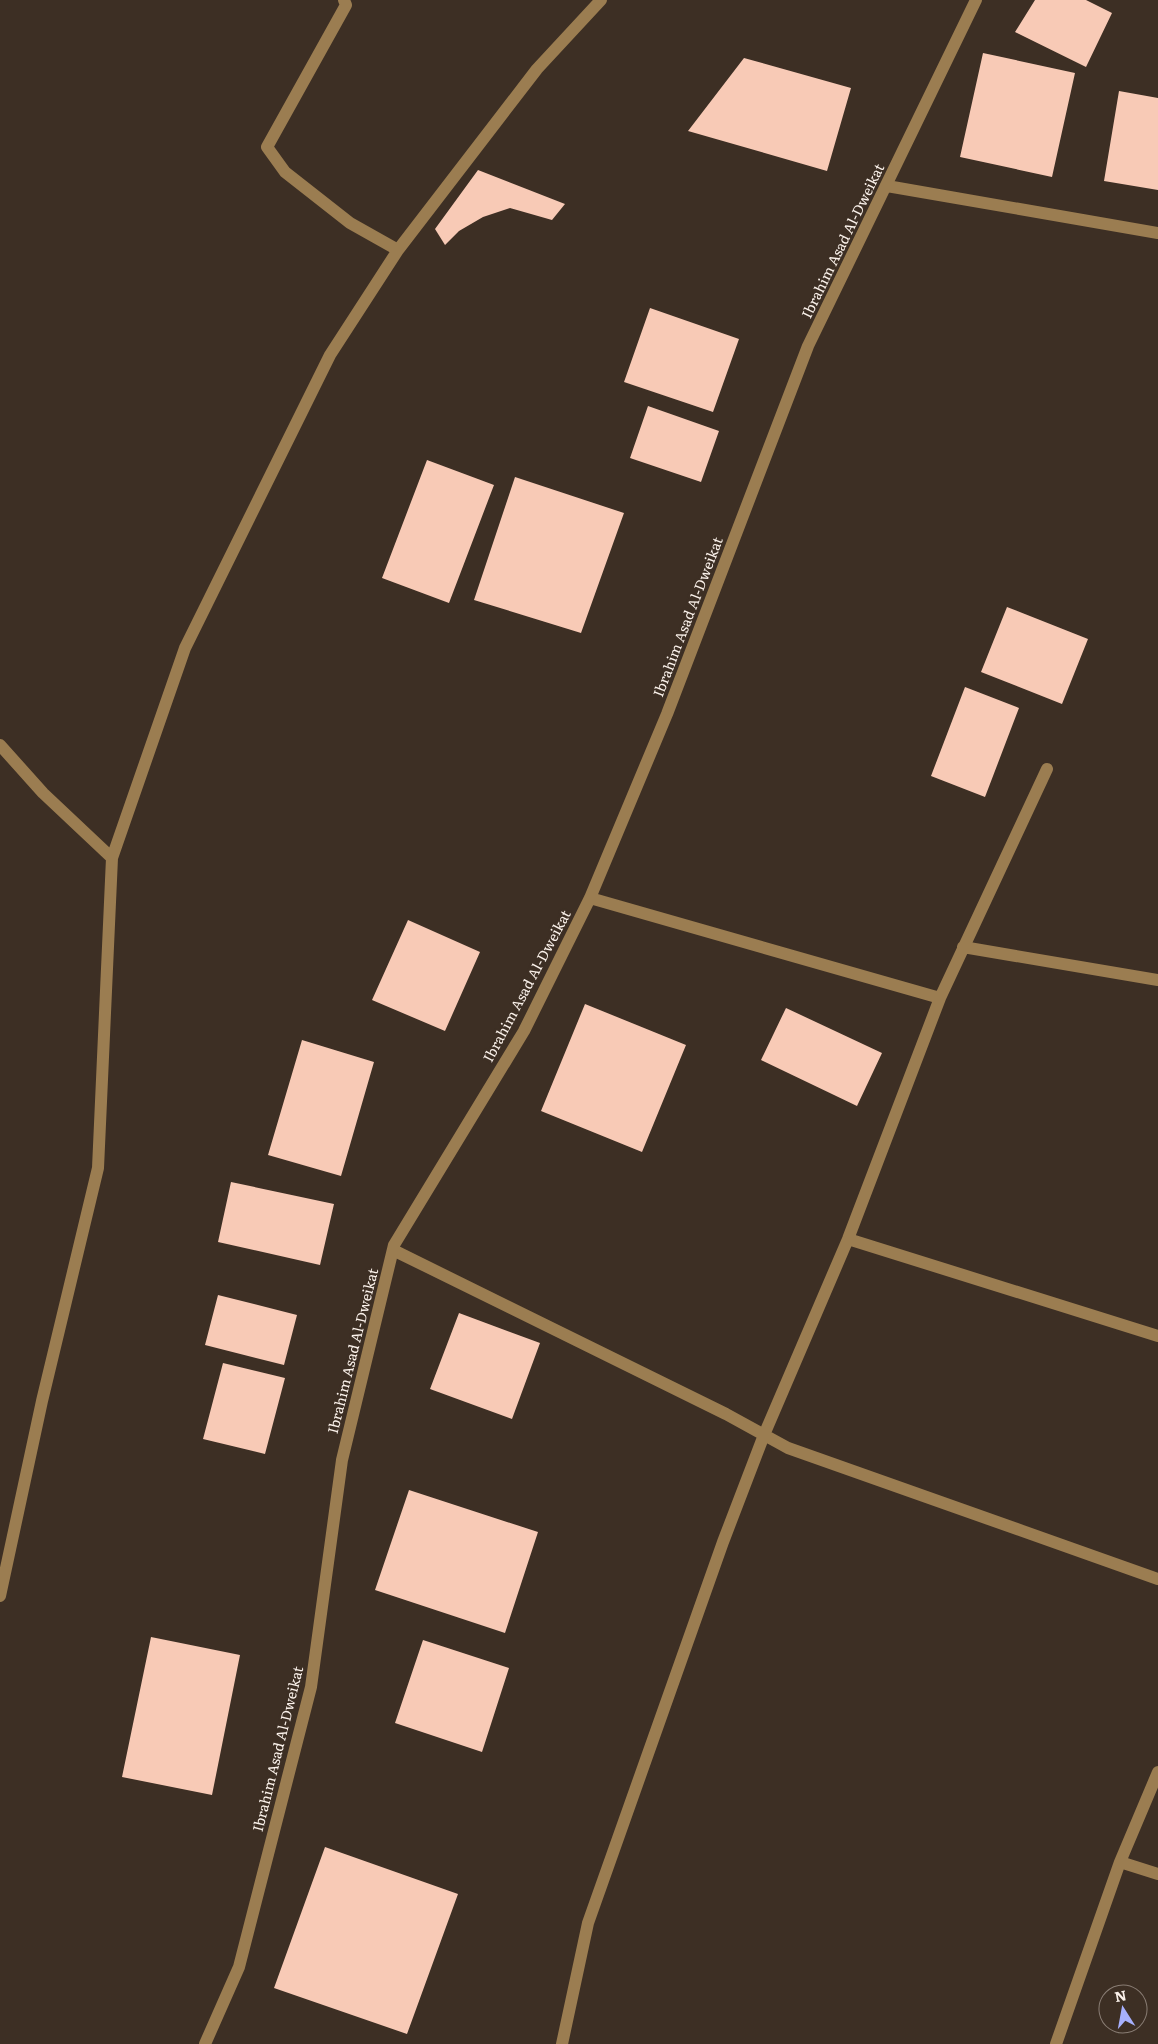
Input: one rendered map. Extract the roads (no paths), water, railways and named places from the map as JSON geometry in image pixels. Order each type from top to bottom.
[{"type":"street","points":[[344,0],[346,5],[267,147],[285,172],[328,206],[350,223],[398,250]]},
{"type":"street","points":[[0,1596],[42,1401],[98,1168],[112,858],[185,648],[330,355],[398,250],[538,69],[601,0]]},
{"type":"street","name":"Ibrahim Asad Al-Dweikat","points":[[205,2044],[238,1967],[311,1686],[342,1460],[394,1245],[524,1031],[590,898],[667,714],[808,346],[976,0]]},
{"type":"street","points":[[887,186],[1158,233]]},
{"type":"street","points":[[0,745],[43,793],[112,858]]},
{"type":"street","points":[[562,2044],[588,1923],[722,1542],[764,1436],[848,1239],[940,998],[1047,769]]},
{"type":"street","points":[[590,898],[940,998]]},
{"type":"street","points":[[963,947],[1158,980]]},
{"type":"street","points":[[848,1239],[1158,1336]]},
{"type":"street","points":[[394,1250],[726,1414],[788,1448],[1158,1579]]},
{"type":"street","points":[[1056,2044],[1120,1862],[1158,1772]]},
{"type":"street","points":[[1120,1862],[1158,1874]]}]
